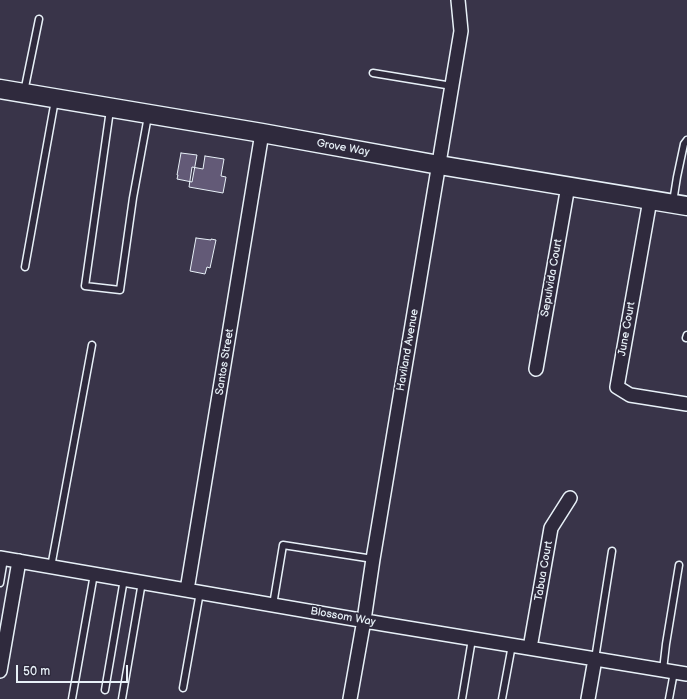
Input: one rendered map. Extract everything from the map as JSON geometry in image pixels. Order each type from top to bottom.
[{"type":"street","name":"Haviland Avenue","points":[[350,699],[461,30],[458,0]]},
{"type":"street","name":"Grove Way","points":[[0,89],[680,205]]},
{"type":"street","name":"Santos Street","points":[[194,591],[262,133]]},
{"type":"street","name":"Sepulvida Court","points":[[536,369],[568,186]]},
{"type":"street","name":"June Court","points":[[650,200],[618,386],[630,395],[687,404]]},
{"type":"street","name":"Tabua Court","points":[[530,648],[551,528],[570,498]]},
{"type":"street","name":"Blossom Way","points":[[2,558],[472,639],[687,674]]},
{"type":"street","points":[[0,671],[19,561]]},
{"type":"street","points":[[588,699],[595,659]]},
{"type":"lane","points":[[23,93],[39,19]]},
{"type":"lane","points":[[374,73],[452,86]]},
{"type":"lane","points":[[25,267],[55,99]]},
{"type":"lane","points":[[111,108],[85,286],[120,290],[133,198],[148,114]]},
{"type":"lane","points":[[680,205],[677,177],[682,151],[687,140]]},
{"type":"lane","points":[[51,567],[92,345]]},
{"type":"lane","points":[[272,605],[283,545],[373,559]]},
{"type":"lane","points":[[595,659],[612,551]]},
{"type":"lane","points":[[0,583],[2,558]]},
{"type":"lane","points":[[669,699],[669,671],[666,644],[679,565]]},
{"type":"lane","points":[[72,699],[94,574]]},
{"type":"lane","points":[[105,690],[124,579]]},
{"type":"lane","points":[[122,699],[142,582]]},
{"type":"lane","points":[[183,688],[194,591]]},
{"type":"lane","points":[[462,699],[472,639]]},
{"type":"lane","points":[[502,699],[512,645]]},
{"type":"building","points":[[181,153],[197,155],[192,182],[177,179]]},
{"type":"building","points":[[205,156],[224,159],[221,176],[226,177],[223,193],[189,187],[192,167],[203,169]]},
{"type":"building","points":[[196,238],[216,240],[210,268],[207,267],[205,274],[190,271]]}]
